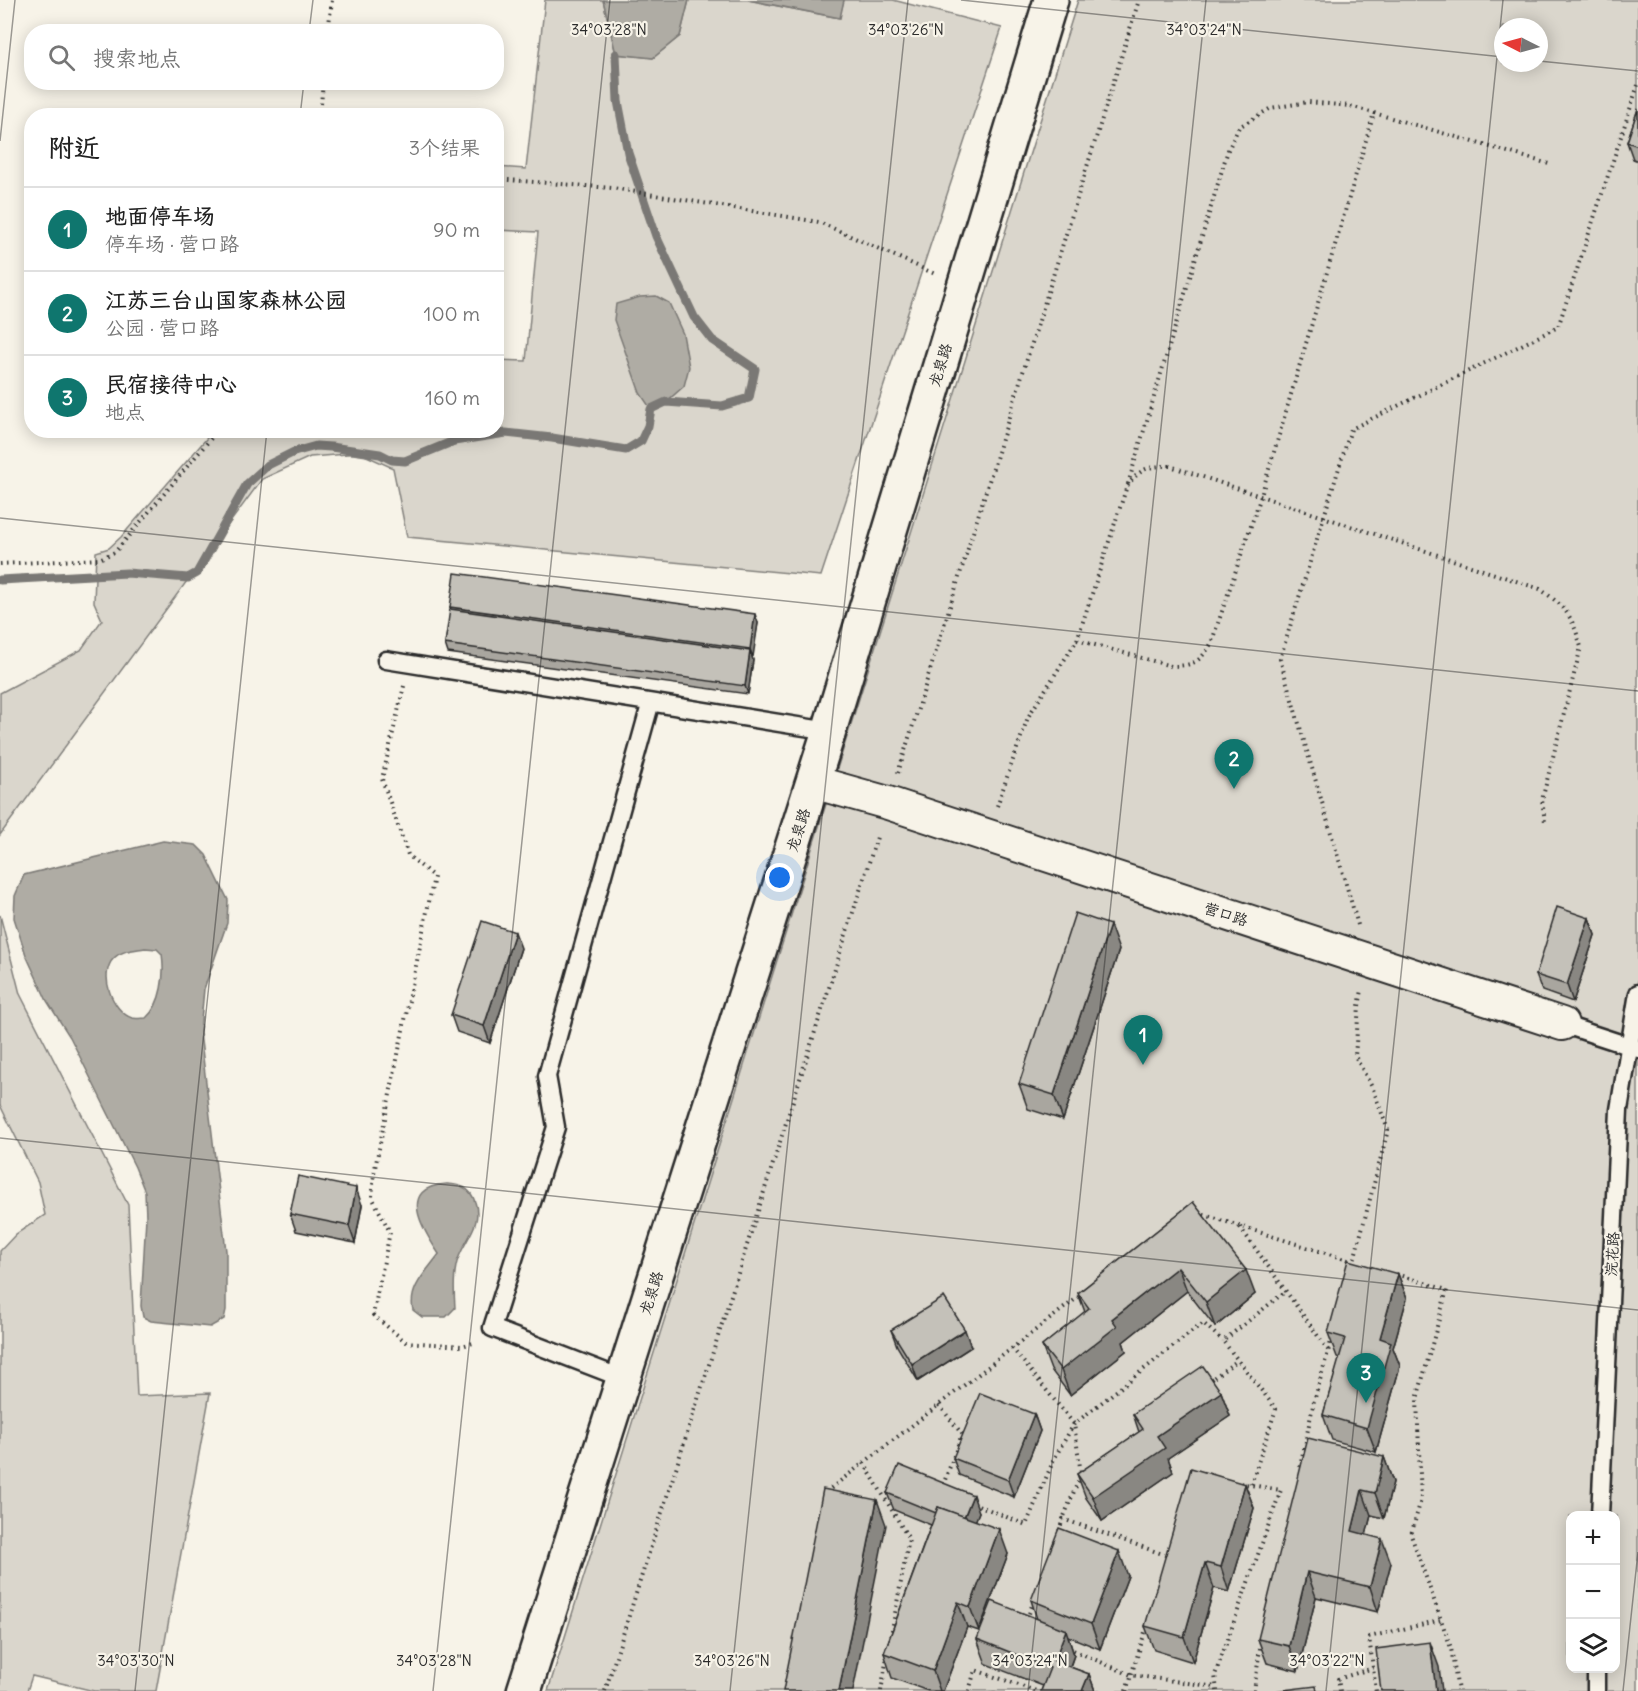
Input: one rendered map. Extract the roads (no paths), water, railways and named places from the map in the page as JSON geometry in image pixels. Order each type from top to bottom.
[{"type":"street","name":"龙泉路","points":[[524,1691],[829,731],[1051,0]]},
{"type":"street","name":"营口路","points":[[813,782],[888,803],[1562,1024]]},
{"type":"lane","points":[[386,660],[829,731]]},
{"type":"lane","points":[[624,1379],[492,1328],[556,1127],[548,1076],[650,705]]},
{"type":"lane","name":"浣花路","points":[[1600,1511],[1619,1110],[1634,1047],[1638,993]]},
{"type":"lane","name":"营口路","points":[[1562,1024],[1634,1047]]},
{"type":"lane","points":[[1596,1673],[1596,1689]]},
{"type":"waterway","points":[[504,433],[552,438],[626,450],[641,441],[648,426],[651,409],[666,402],[722,406],[749,398],[755,369],[712,340],[694,317],[656,236],[628,153],[618,101],[616,54]]},
{"type":"waterway","points":[[0,580],[127,573],[188,578],[197,573],[247,484],[268,465],[294,452],[316,446],[331,447],[380,454],[392,460],[405,461],[454,441],[474,438]]},
{"type":"place","name":"江苏三台山国家森林公园","points":[[1234,789]]},
{"type":"place","name":"地面停车场","points":[[1143,1065]]},
{"type":"place","name":"民宿接待中心","points":[[1366,1403]]}]
